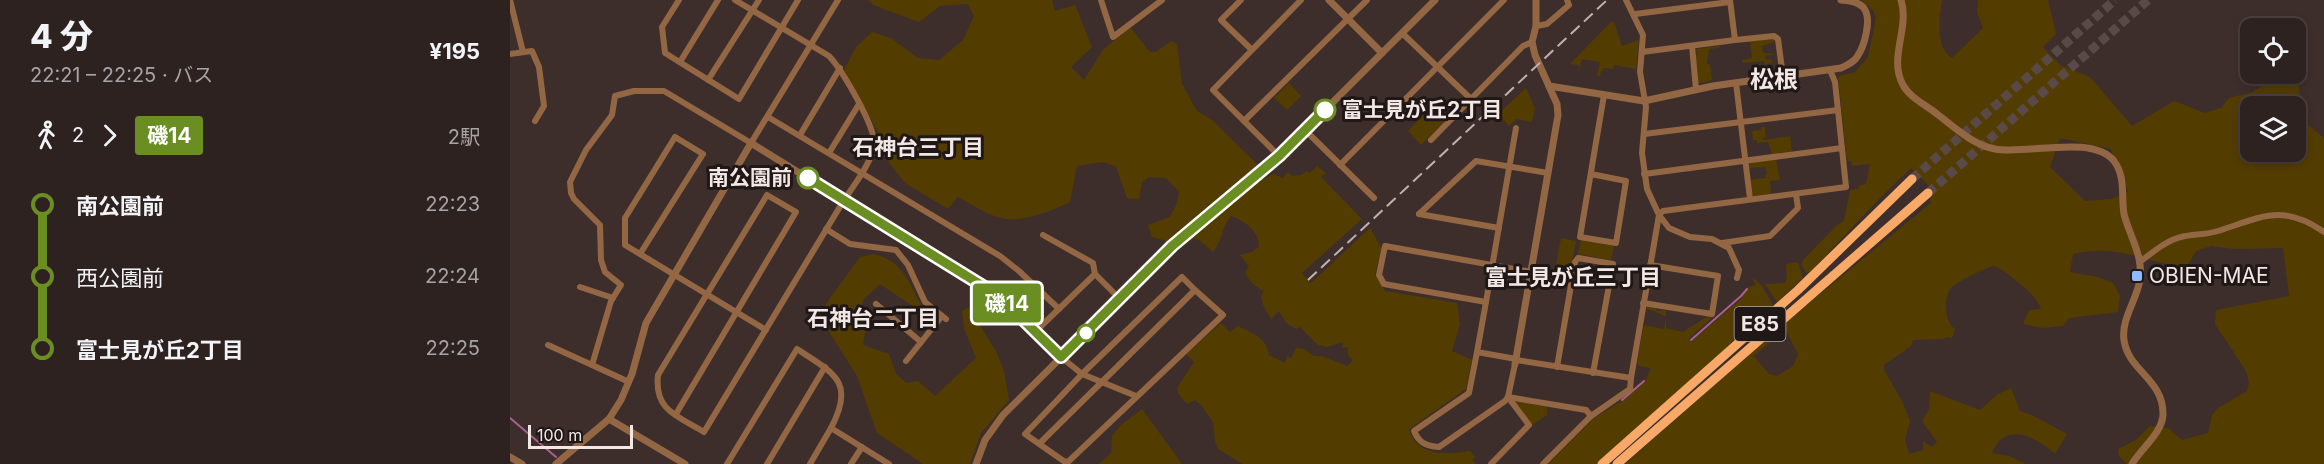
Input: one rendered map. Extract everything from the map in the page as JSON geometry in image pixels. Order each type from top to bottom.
[{"type":"highway","name":"E85","points":[[1602,464],[1798,290],[1912,178]]},
{"type":"highway","name":"E85","points":[[1617,464],[1928,193]]},
{"type":"street","points":[[510,0],[523,52]]},
{"type":"street","points":[[679,0],[662,27],[665,53],[740,99],[798,0]]},
{"type":"street","points":[[680,62],[718,0]]},
{"type":"street","points":[[676,414],[796,212],[767,195],[658,375],[657,390],[661,401],[676,414],[704,432],[862,173],[875,144],[873,133],[859,104],[840,68],[829,56],[735,0]]},
{"type":"street","points":[[708,80],[759,0]]},
{"type":"street","points":[[556,464],[609,419],[621,400],[629,382],[646,323],[838,0]]},
{"type":"street","points":[[1101,0],[1113,37],[1162,0]]},
{"type":"street","points":[[1241,0],[1221,20],[1252,50]]},
{"type":"street","points":[[1279,156],[1213,90],[1301,0]]},
{"type":"street","points":[[1329,0],[1382,53]]},
{"type":"street","points":[[1244,121],[1367,0]]},
{"type":"street","points":[[1246,184],[1279,156],[1436,0]]},
{"type":"street","points":[[1340,165],[1504,0]]},
{"type":"street","points":[[1516,128],[1469,393],[1414,431],[1417,439],[1427,447],[1439,447],[1508,397],[1532,272],[1557,115],[1557,104],[1535,55],[1532,42],[1536,26],[1536,0]]},
{"type":"street","points":[[1536,26],[1547,24],[1569,5],[1567,0]]},
{"type":"street","points":[[1626,0],[1643,33],[1640,72],[1646,107],[1642,153],[1644,174],[1647,189],[1659,215],[1669,228],[1678,233],[1722,243],[1774,234],[1798,208],[1796,194]]},
{"type":"street","points":[[1550,86],[1644,101],[1696,89],[1841,68],[1854,61],[1860,51],[1867,26],[1867,14],[1856,2],[1841,0]]},
{"type":"street","points":[[1901,0],[1903,18],[1898,69],[1906,90],[1962,133],[1983,146],[1994,149],[2016,151],[2080,147],[2096,150],[2114,161],[2122,180],[2127,224],[2140,261],[2139,284],[2126,323],[2124,341],[2130,357],[2156,388],[2163,409],[2162,419],[2156,432],[2132,464]]},
{"type":"street","points":[[1635,14],[1730,1],[1735,40]]},
{"type":"street","points":[[1402,33],[1471,99]]},
{"type":"street","points":[[1642,52],[1774,36],[1778,39],[1783,77]]},
{"type":"street","points":[[1431,140],[1523,46],[1532,42]]},
{"type":"street","points":[[1692,46],[1696,89]]},
{"type":"street","points":[[510,54],[532,51],[539,67],[544,106],[535,121]]},
{"type":"street","points":[[800,135],[840,68]]},
{"type":"street","points":[[1543,464],[1591,416],[1630,389],[1659,215],[1663,211],[1846,187],[1835,82],[1830,70]]},
{"type":"street","points":[[1736,83],[1750,199]]},
{"type":"street","points":[[592,365],[613,298],[621,285],[605,272],[601,260],[600,225],[574,199],[570,182],[586,150],[612,115],[615,96],[634,91],[664,92],[752,143],[999,296],[1061,357],[1082,374],[1137,396]]},
{"type":"street","points":[[1591,174],[1626,181],[1616,243],[1580,237],[1604,95]]},
{"type":"street","points":[[829,153],[859,104]]},
{"type":"street","points":[[1644,134],[1838,110]]},
{"type":"street","points":[[768,117],[1000,256],[1059,309]]},
{"type":"street","points":[[1305,130],[1374,198]]},
{"type":"street","points":[[640,254],[703,154],[675,137],[625,218],[625,245],[766,330]]},
{"type":"street","points":[[1644,174],[1842,148]]},
{"type":"street","points":[[1499,228],[1419,214],[1476,161],[1548,174]]},
{"type":"street","points":[[2140,261],[2178,237],[2215,232],[2264,216],[2293,216],[2308,221],[2324,232]]},
{"type":"street","points":[[826,229],[850,244],[896,250],[908,265],[925,302],[944,317],[906,361]]},
{"type":"street","points":[[1043,235],[1093,263],[1095,274],[1120,299]]},
{"type":"street","points":[[1722,243],[1729,248],[1739,270],[1737,278]]},
{"type":"street","points":[[976,464],[985,440],[1003,415],[1172,246]]},
{"type":"street","points":[[1486,302],[1384,284],[1379,275],[1385,246],[1532,272]]},
{"type":"street","points":[[1557,367],[1575,262],[1578,258],[1613,264],[1593,373]]},
{"type":"street","points":[[1643,303],[1712,314],[1718,276],[1650,265]]},
{"type":"street","points":[[1035,332],[1095,274]]},
{"type":"street","points":[[1182,277],[1223,315],[1069,461],[1065,462],[1025,434],[1082,374],[1182,277]]},
{"type":"street","points":[[580,287],[613,298]]},
{"type":"street","points":[[1039,444],[1195,290]]},
{"type":"street","points":[[876,304],[921,342]]},
{"type":"street","points":[[548,345],[629,382]]},
{"type":"street","points":[[727,464],[797,349],[833,373],[842,390],[838,414],[810,464]]},
{"type":"street","points":[[1477,352],[1516,361],[1631,378]]},
{"type":"street","points":[[767,464],[825,367]]},
{"type":"street","points":[[1508,397],[1587,410],[1591,416]]},
{"type":"street","points":[[1491,464],[1529,425],[1508,397]]},
{"type":"street","points":[[609,419],[685,464]]},
{"type":"street","points":[[831,428],[889,464]]},
{"type":"street","points":[[851,464],[862,447]]},
{"type":"street","points":[[510,457],[522,464]]},
{"type":"shaded area","points":[[869,0],[1052,0],[1055,11],[1075,5],[1092,47],[1071,67],[1084,80],[1103,50],[1130,27],[1150,52],[1156,52],[1171,41],[1177,44],[1182,84],[1197,111],[1212,120],[1257,164],[1251,176],[1257,182],[1273,174],[1283,178],[1288,172],[1292,176],[1301,175],[1307,171],[1310,173],[1317,166],[1326,173],[1321,177],[1362,219],[1302,273],[1311,283],[1370,228],[1382,249],[1375,274],[1385,291],[1457,303],[1460,324],[1452,351],[1472,360],[1466,389],[1409,429],[1413,438],[1425,449],[1442,453],[1470,451],[1475,457],[1472,460],[1476,464],[1243,464],[1218,449],[1213,422],[1195,400],[1187,404],[1178,393],[1177,388],[1194,362],[1186,354],[1221,323],[1230,332],[1238,326],[1253,334],[1262,340],[1269,355],[1285,363],[1287,356],[1291,358],[1296,348],[1347,366],[1353,360],[1348,355],[1348,347],[1342,348],[1343,342],[1327,347],[1318,345],[1300,327],[1296,329],[1286,323],[1279,311],[1271,319],[1263,305],[1261,296],[1264,291],[1248,278],[1245,272],[1249,266],[1240,255],[1252,252],[1259,247],[1254,231],[1241,221],[1231,216],[1213,252],[1198,239],[1182,245],[1152,237],[1148,225],[1170,217],[1177,203],[1179,192],[1166,178],[1149,177],[1142,182],[1139,199],[1127,198],[1116,166],[1102,162],[1077,166],[1070,202],[1037,215],[1018,219],[1001,218],[990,214],[958,197],[948,209],[905,183],[890,164],[879,134],[844,70],[856,47],[872,32],[891,38],[918,58],[939,60],[963,40],[974,16],[968,4],[940,6],[919,22],[873,5]]},
{"type":"shaded area","points":[[1861,0],[1942,0],[1939,32],[1943,47],[1952,58],[1983,28],[1977,12],[1978,0],[2048,0],[2056,34],[2043,47],[2060,65],[2090,77],[2132,126],[2174,101],[2205,113],[2221,108],[2229,98],[2253,92],[2265,84],[2298,84],[2300,96],[2240,96],[2240,162],[2306,162],[2306,122],[2324,138],[2324,464],[2127,464],[2119,456],[2118,449],[2136,440],[2150,426],[2168,428],[2182,440],[2208,433],[2212,415],[2218,408],[2247,391],[2249,383],[2246,371],[2215,324],[2216,310],[2289,296],[2283,248],[2234,249],[2211,246],[2196,251],[2186,268],[2117,252],[2089,251],[2073,254],[2070,272],[2098,277],[2113,283],[2120,296],[2118,312],[2069,318],[2063,326],[2043,328],[2023,324],[2029,310],[2041,309],[2032,295],[2004,271],[1990,267],[1959,282],[1949,291],[1946,309],[1951,326],[1955,329],[1952,338],[1913,340],[1911,346],[1884,365],[1884,370],[1902,401],[1910,421],[1905,439],[1909,454],[1923,450],[1923,441],[1932,447],[1937,442],[1922,421],[1929,409],[1930,391],[1980,410],[1998,394],[2011,388],[2020,411],[2067,434],[2055,454],[2031,438],[2013,434],[1998,443],[1992,453],[2009,456],[2026,464],[1625,464],[1782,325],[1931,203],[1929,186],[1911,168],[1811,271],[1806,273],[1802,265],[1803,260],[1837,225],[1844,221],[1850,190],[1858,189],[1860,185],[1866,184],[1870,164],[1852,166],[1851,161],[1847,161],[1838,76],[1855,72],[1868,57],[1876,18],[1873,10]],"holes":[[[2060,138],[2111,149],[2128,192],[2112,199],[2085,201],[2050,167]],[[1785,329],[1798,354],[1793,366],[1777,376],[1769,374],[1754,356]]]},
{"type":"shaded area","points":[[1611,22],[1614,22],[1622,46],[1639,40],[1636,69],[1614,65],[1613,69],[1604,68],[1600,76],[1597,76],[1600,62],[1582,59],[1578,73],[1579,65],[1570,64]]},
{"type":"shaded area","points":[[1772,39],[1775,42],[1762,46],[1763,53],[1776,54],[1765,56],[1766,60],[1771,59],[1772,63],[1766,64],[1767,73],[1764,61],[1743,63],[1742,60],[1752,58],[1750,41]]},
{"type":"shaded area","points":[[1719,46],[1720,48],[1709,49],[1707,64],[1710,64],[1712,80],[1700,83],[1696,49]]},
{"type":"shaded area","points":[[1289,83],[1301,96],[1287,110],[1274,98]]},
{"type":"shaded area","points":[[1526,88],[1535,108],[1532,122],[1516,119],[1509,126],[1498,114]]},
{"type":"shaded area","points":[[1434,104],[1448,118],[1421,145],[1408,131]]},
{"type":"shaded area","points":[[1761,127],[1765,127],[1765,138],[1762,138],[1765,140],[1790,136],[1792,152],[1772,154],[1768,142],[1757,143],[1757,140],[1753,140],[1752,131],[1761,130]]},
{"type":"shaded area","points":[[1776,159],[1780,180],[1770,181],[1771,194],[1755,196],[1752,194],[1751,180],[1770,177],[1765,177],[1766,167],[1749,168],[1749,165],[1751,162]]},
{"type":"shaded area","points":[[1561,238],[1576,241],[1570,272],[1555,269]]},
{"type":"shaded area","points":[[1581,240],[1614,246],[1611,260],[1578,254]]},
{"type":"shaded area","points":[[874,254],[892,262],[904,273],[922,306],[920,311],[880,284],[864,299],[860,308],[870,325],[865,333],[863,345],[889,354],[896,374],[906,383],[918,381],[935,396],[976,358],[964,328],[962,311],[969,307],[997,353],[1004,371],[1009,400],[981,433],[970,464],[923,464],[877,433],[857,376],[824,324],[820,312],[860,257]]},
{"type":"shaded area","points":[[1798,262],[1803,278],[1777,302],[1765,284],[1785,283],[1786,264]]},
{"type":"shaded area","points":[[1752,277],[1762,286],[1773,305],[1599,464],[1548,464],[1594,418],[1622,401],[1646,380],[1651,368],[1639,366],[1637,362],[1644,325],[1664,329],[1666,317],[1666,328],[1683,332],[1708,316],[1712,318],[1689,338],[1691,342],[1741,299],[1748,287],[1756,285]]},
{"type":"shaded area","points":[[1649,307],[1656,308],[1656,311],[1666,310],[1666,317],[1646,309]]},
{"type":"shaded area","points":[[1514,401],[1547,407],[1547,415],[1532,425]]},
{"type":"shaded area","points":[[1142,409],[1182,464],[1099,464],[1111,453],[1112,436],[1121,425]]},
{"type":"waterway","points":[[1691,340],[1747,289]]},
{"type":"waterway","points":[[1622,400],[1644,381]]},
{"type":"waterway","points":[[510,418],[556,457]]},
{"type":"tunnel","points":[[1912,179],[2115,0]]},
{"type":"tunnel","points":[[1928,193],[2148,0]]},
{"type":"tunnel","points":[[1172,247],[1246,184]]},
{"type":"railway","points":[[1308,280],[1607,0]]},
{"type":"bus line","name":"磯14","points":[[808,178],[999,296],[1061,357],[1172,246],[1279,156],[1325,110]]},
{"type":"place","name":"富士見が丘2丁目","points":[[1325,110]]},
{"type":"place","name":"南公園前","points":[[808,178]]},
{"type":"place","name":"OBIEN-MAE","points":[[2137,276]]},
{"type":"district","name":"松根","points":[[1774,80]]},
{"type":"district","name":"石神台三丁目","points":[[918,147]]},
{"type":"district","name":"富士見が丘三丁目","points":[[1573,277]]},
{"type":"district","name":"石神台二丁目","points":[[873,318]]}]
